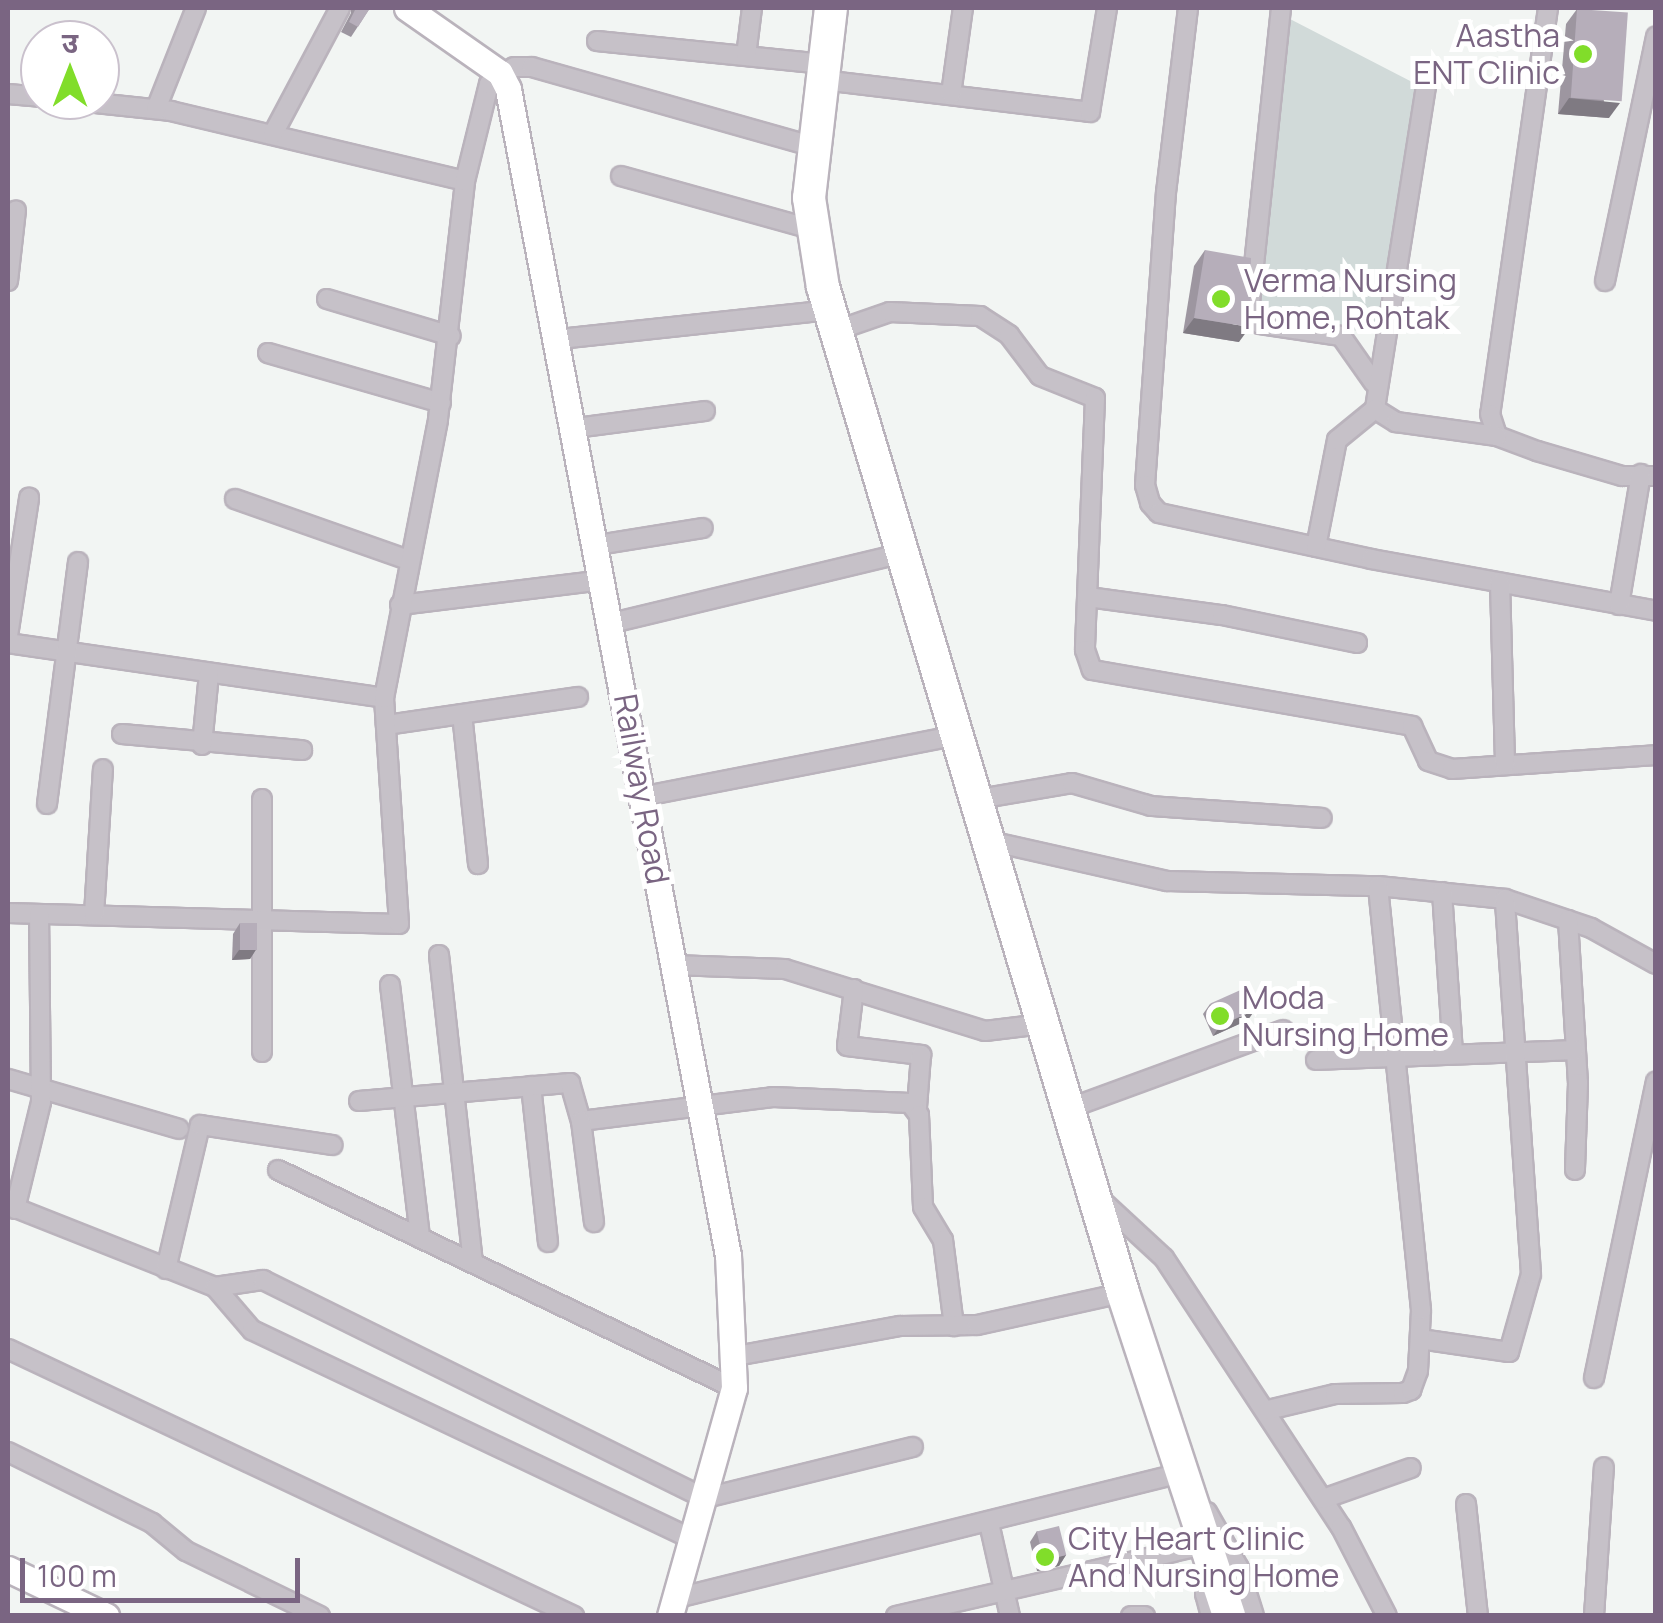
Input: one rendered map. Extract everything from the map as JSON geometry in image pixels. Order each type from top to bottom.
[{"type":"highway","points":[[831,8],[809,198],[832,321],[985,840],[1098,1198],[1123,1294],[1230,1612]]},
{"type":"street","points":[[156,109],[196,8]]},
{"type":"street","points":[[273,134],[340,8]]},
{"type":"street","points":[[407,8],[500,74]]},
{"type":"street","points":[[746,56],[752,8]]},
{"type":"street","points":[[951,94],[963,8]]},
{"type":"street","points":[[598,41],[746,56],[951,94],[1090,112],[1107,8]]},
{"type":"street","points":[[1188,8],[1166,192],[1145,485],[1159,513],[1500,584],[1656,611]]},
{"type":"street","points":[[1282,8],[1249,310],[1260,324],[1341,336],[1374,383]]},
{"type":"street","points":[[1497,436],[1492,394],[1548,8]]},
{"type":"street","points":[[1604,281],[1656,36]]},
{"type":"street","points":[[8,913],[263,917],[354,927],[402,920],[384,698],[441,403],[465,181],[480,108],[500,74],[532,66],[815,147]]},
{"type":"street","name":"Railway Road","points":[[500,74],[559,339],[645,796],[697,1105],[728,1255],[736,1356],[734,1388],[674,1607]]},
{"type":"street","points":[[1375,408],[1374,383],[1427,80]]},
{"type":"street","points":[[120,105],[156,109],[273,134],[465,181]]},
{"type":"street","points":[[621,176],[814,230]]},
{"type":"street","points":[[8,281],[16,210]]},
{"type":"street","points":[[327,299],[451,336]]},
{"type":"street","points":[[559,339],[832,321],[890,312],[980,316],[1010,335],[1040,376],[1095,398],[1085,650],[1100,674],[1412,726],[1436,766],[1505,766],[1656,755]]},
{"type":"street","points":[[268,353],[441,403]]},
{"type":"street","points":[[1316,547],[1337,440],[1375,408]]},
{"type":"street","points":[[1375,408],[1396,422],[1497,436],[1642,483],[1619,605]]},
{"type":"street","points":[[576,428],[705,412]]},
{"type":"street","points":[[28,498],[8,640],[384,698]]},
{"type":"street","points":[[235,499],[408,560]]},
{"type":"street","points":[[598,545],[703,528]]},
{"type":"street","points":[[612,623],[903,553]]},
{"type":"street","points":[[47,804],[78,562]]},
{"type":"street","points":[[400,604],[604,580]]},
{"type":"street","points":[[1500,584],[1505,766]]},
{"type":"street","points":[[1088,597],[1222,615],[1357,643]]},
{"type":"street","points":[[202,745],[210,673]]},
{"type":"street","points":[[386,725],[578,697]]},
{"type":"street","points":[[462,714],[478,864]]},
{"type":"street","points":[[122,734],[202,745],[302,750]]},
{"type":"street","points":[[645,796],[954,736]]},
{"type":"street","points":[[94,915],[103,768]]},
{"type":"street","points":[[973,800],[1072,783],[1151,806],[1322,818]]},
{"type":"street","points":[[262,799],[262,1052]]},
{"type":"street","points":[[985,840],[1168,881],[1378,886],[1505,899],[1568,920],[1656,964]]},
{"type":"street","points":[[1268,1410],[1335,1394],[1412,1390],[1420,1339],[1378,886]]},
{"type":"street","points":[[1442,892],[1452,1052]]},
{"type":"street","points":[[1420,1339],[1503,1353],[1518,1335],[1534,1251],[1505,899]]},
{"type":"street","points":[[40,914],[41,1088],[11,1207],[216,1287],[264,1280],[706,1498],[912,1447]]},
{"type":"street","points":[[1568,920],[1576,1050],[1575,1170]]},
{"type":"street","points":[[439,955],[473,1261]]},
{"type":"street","points":[[673,966],[767,967],[854,989],[985,1032],[1043,1024]]},
{"type":"street","points":[[390,985],[420,1238]]},
{"type":"street","points":[[854,989],[847,1046],[920,1055],[917,1107],[923,1207],[942,1240],[954,1326]]},
{"type":"street","points":[[1070,1108],[1283,1030]]},
{"type":"street","points":[[1316,1060],[1515,1049],[1576,1050]]},
{"type":"street","points":[[8,1079],[179,1129]]},
{"type":"street","points":[[1594,1378],[1656,1081]]},
{"type":"street","points":[[360,1101],[570,1083],[581,1121],[594,1222]]},
{"type":"street","points":[[532,1086],[548,1242]]},
{"type":"street","points":[[581,1121],[697,1105],[814,1096],[917,1107]]},
{"type":"street","points":[[166,1269],[200,1125],[332,1145]]},
{"type":"street","points":[[278,1170],[734,1388]]},
{"type":"street","points":[[1098,1198],[1164,1258],[1268,1410],[1387,1616]]},
{"type":"street","points":[[216,1287],[252,1330],[694,1540]]},
{"type":"street","points":[[736,1356],[900,1326],[954,1326],[1123,1294]]},
{"type":"street","points":[[8,1350],[574,1616]]},
{"type":"street","points":[[8,1452],[162,1528],[186,1551],[320,1616]]},
{"type":"street","points":[[1594,1616],[1604,1466]]},
{"type":"street","points":[[1323,1500],[1412,1468]]},
{"type":"street","points":[[674,1607],[989,1523],[1190,1485],[1239,1568],[1230,1612]]},
{"type":"street","points":[[1466,1504],[1478,1616]]},
{"type":"street","points":[[989,1523],[1010,1616]]},
{"type":"street","points":[[896,1616],[1004,1590],[1211,1556]]},
{"type":"street","points":[[8,1569],[106,1616]]},
{"type":"street","points":[[1132,1616],[1145,1616]]},
{"type":"shaded area","points":[[1290,19],[1416,84],[1386,335],[1257,316]]},
{"type":"building","points":[[356,8],[370,8],[358,27],[349,22]]},
{"type":"building","points":[[1577,9],[1628,13],[1622,101],[1571,98]]},
{"type":"building","points":[[1205,250],[1251,258],[1250,327],[1194,318]]},
{"type":"building","points":[[240,923],[257,923],[257,950],[240,950]]},
{"type":"building","points":[[1245,988],[1255,1010],[1220,1025],[1210,1003]]},
{"type":"building","points":[[1059,1526],[1066,1555],[1044,1561],[1037,1532]]},
{"type":"place","name":"Aastha ENT Clinic","points":[[1583,54]]},
{"type":"place","name":"Verma Nursing Home, Rohtak","points":[[1221,299]]},
{"type":"place","name":"Moda Nursing Home","points":[[1220,1016]]},
{"type":"place","name":"City Heart Clinic And Nursing Home","points":[[1045,1557]]}]
